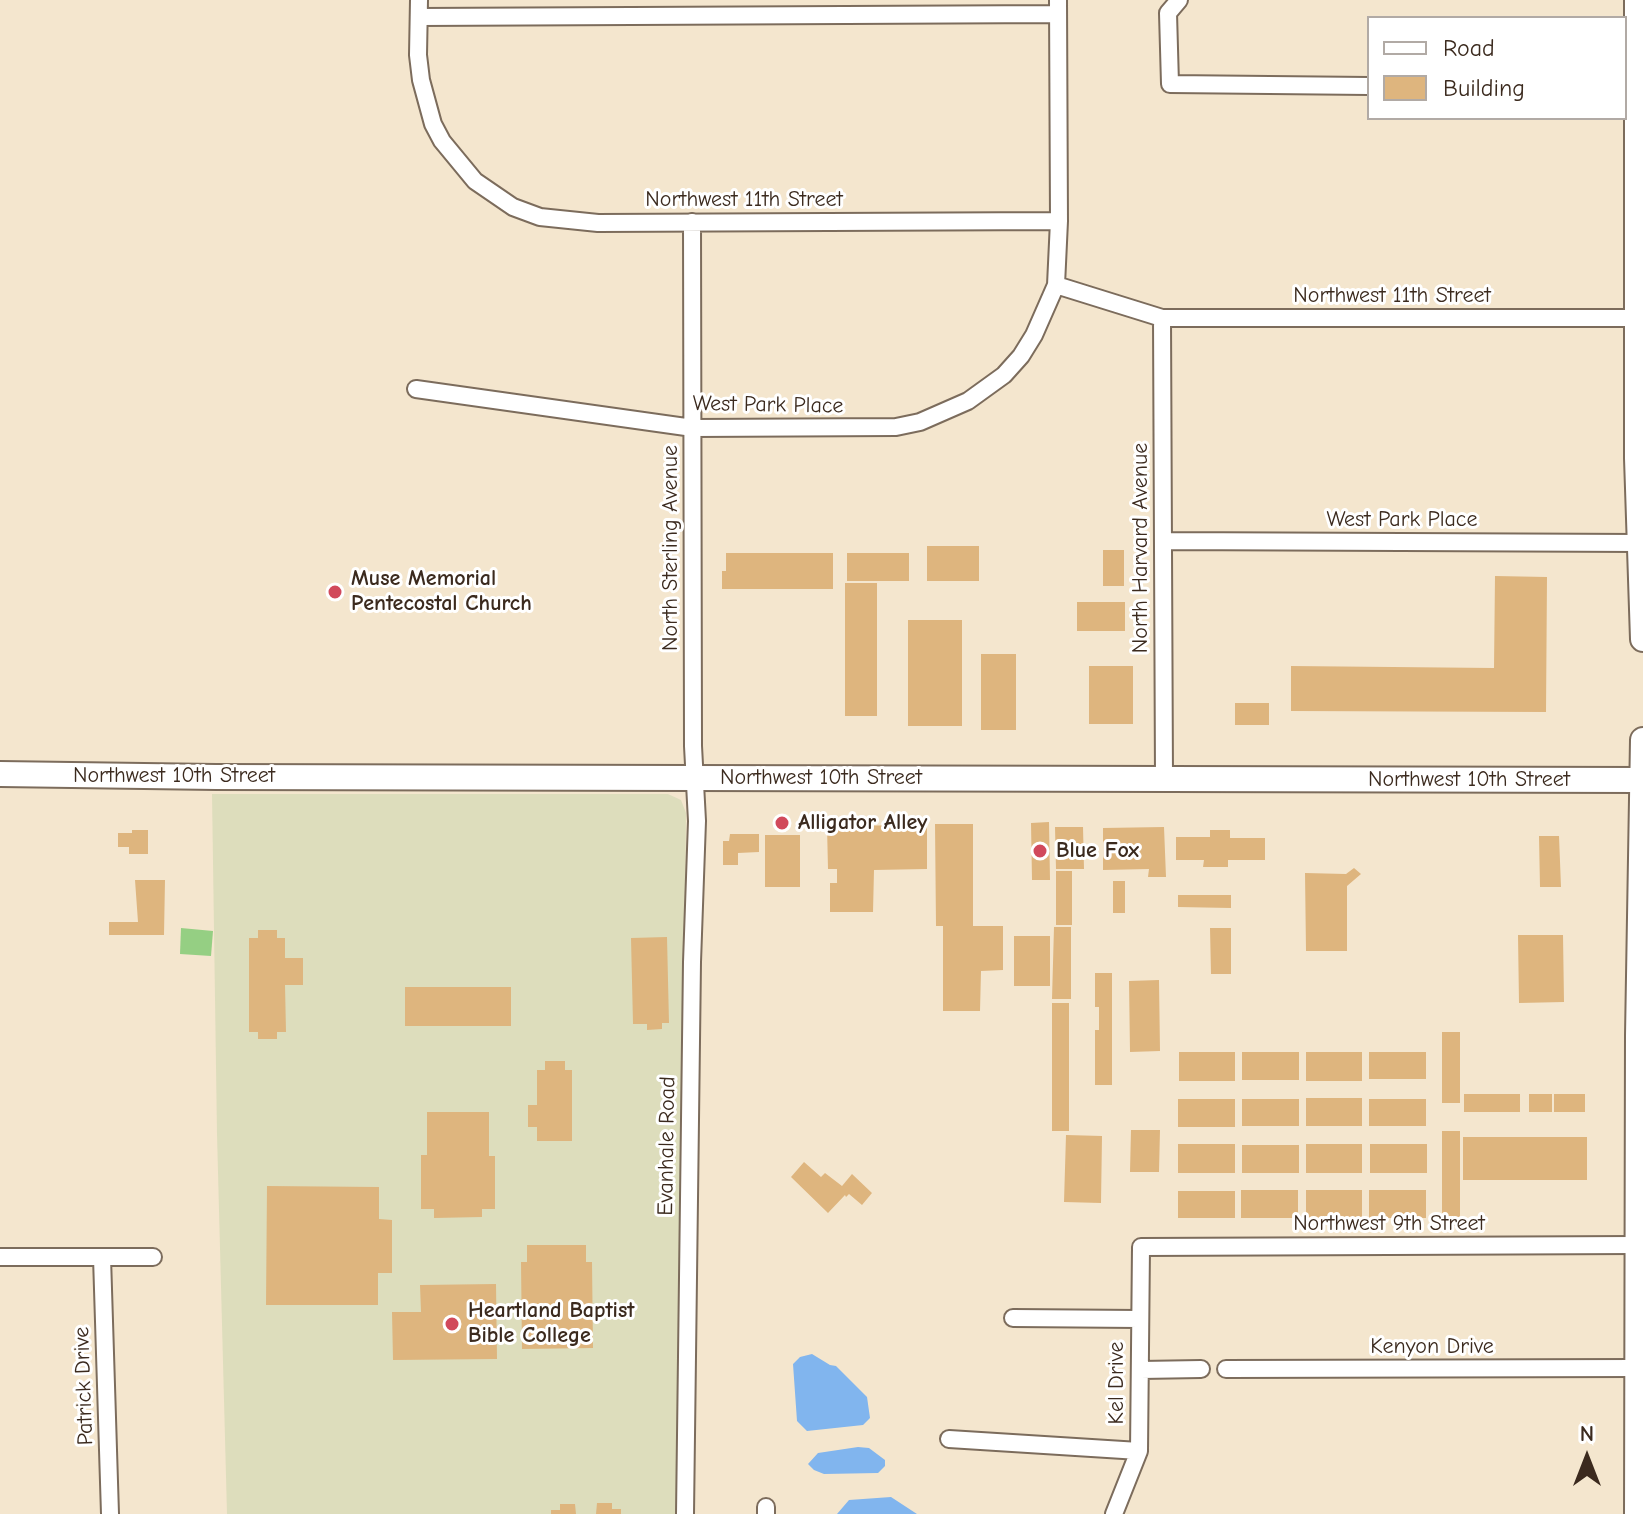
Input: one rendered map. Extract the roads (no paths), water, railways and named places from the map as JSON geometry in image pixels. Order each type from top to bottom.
[{"type":"main road","points":[[1637,0],[1640,48],[1631,89],[1640,255],[1638,318],[1643,639]]},
{"type":"main road","points":[[1637,1514],[1643,740]]},
{"type":"main road","name":"Northwest 10th Street","points":[[0,774],[1643,780]]},
{"type":"street","points":[[1179,0],[1168,13],[1170,84],[1367,86]]},
{"type":"street","points":[[419,9],[1058,7],[1059,221],[1056,285]]},
{"type":"street","name":"Northwest 11th Street","points":[[419,9],[418,55],[426,104],[433,124],[451,153],[475,181],[513,207],[540,217],[598,223],[1059,221]]},
{"type":"street","name":"North Sterling Avenue","points":[[692,222],[695,778]]},
{"type":"street","name":"Northwest 11th Street","points":[[1056,285],[1162,318],[1638,318]]},
{"type":"street","name":"West Park Place","points":[[416,389],[693,428],[896,427],[944,413],[1004,375],[1034,335],[1056,285]]},
{"type":"street","name":"North Harvard Avenue","points":[[1162,318],[1164,779]]},
{"type":"street","name":"West Park Place","points":[[1163,541],[1640,543]]},
{"type":"street","name":"Evanhale Road","points":[[685,1514],[691,993],[697,821],[695,778]]},
{"type":"street","name":"Northwest 9th Street","points":[[1141,1247],[1637,1245]]},
{"type":"street","name":"Kel Drive","points":[[1114,1514],[1139,1451],[1141,1247]]},
{"type":"street","points":[[0,1257],[153,1257]]},
{"type":"street","name":"Patrick Drive","points":[[102,1257],[110,1514]]},
{"type":"street","points":[[1013,1318],[1139,1319]]},
{"type":"street","name":"Kenyon Drive","points":[[1226,1369],[1637,1368]]},
{"type":"street","points":[[1141,1370],[1201,1369]]},
{"type":"street","points":[[949,1439],[1139,1451]]},
{"type":"water","points":[[812,1354],[836,1366],[867,1397],[870,1418],[863,1425],[807,1431],[797,1421],[793,1364],[800,1357]]},
{"type":"water","points":[[869,1448],[885,1460],[885,1466],[878,1473],[824,1474],[808,1464],[818,1453]]},
{"type":"water","points":[[891,1497],[917,1514],[837,1514],[849,1500]]},
{"type":"place","name":"Muse Memorial Pentecostal Church","points":[[335,592]]},
{"type":"place","name":"Alligator Alley","points":[[782,823]]},
{"type":"place","name":"Blue Fox","points":[[1040,851]]},
{"type":"place","name":"Heartland Baptist Bible College","points":[[452,1324]]}]
